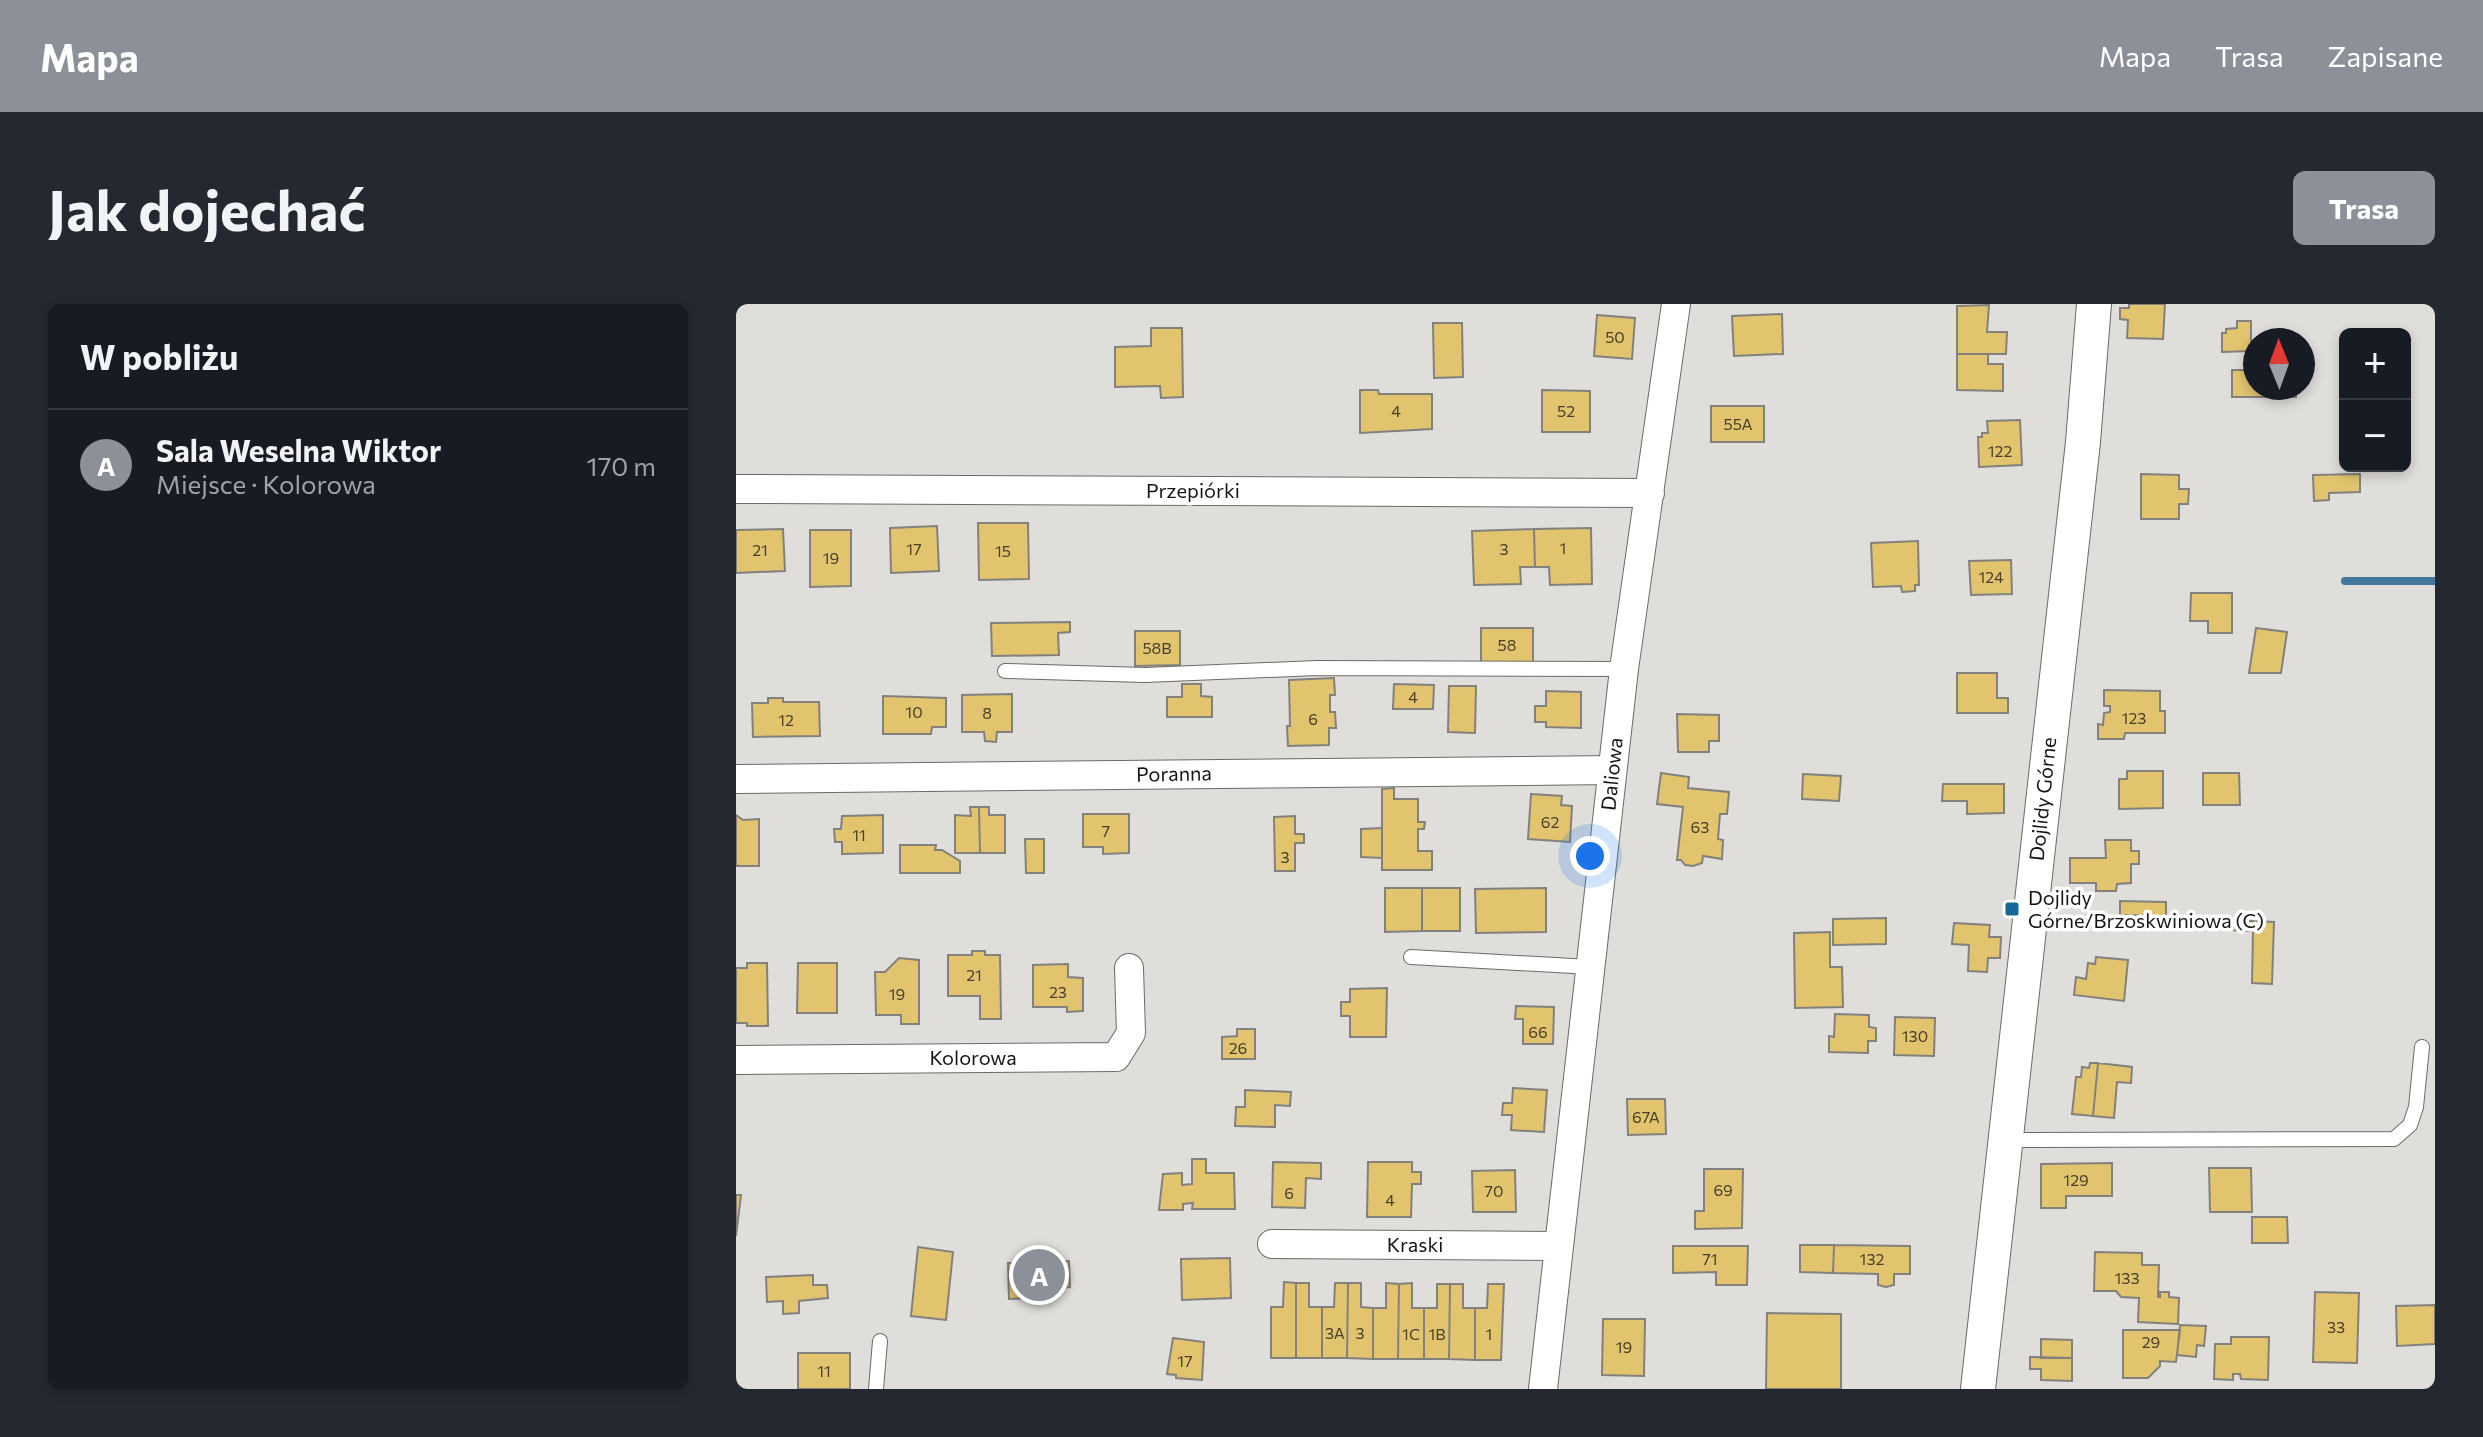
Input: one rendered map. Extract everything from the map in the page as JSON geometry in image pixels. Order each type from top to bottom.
[{"type":"street","name":"Daliowa","points":[[1543,1389],[1624,669],[1676,304]]},
{"type":"street","name":"Dojlidy Górne","points":[[1978,1389],[2083,442],[2094,304]]},
{"type":"street","name":"Przepiórki","points":[[736,489],[1650,493]]},
{"type":"street","name":"Poranna","points":[[736,779],[1612,770]]},
{"type":"street","name":"Kolorowa","points":[[736,1060],[1116,1057],[1131,1033],[1129,968]]},
{"type":"street","name":"Kraski","points":[[1272,1244],[1558,1246]]},
{"type":"lane","points":[[1005,671],[1145,675],[1317,668],[1624,669]]},
{"type":"lane","points":[[1411,957],[1591,967]]},
{"type":"lane","points":[[2005,1140],[2394,1139],[2410,1125],[2416,1107],[2422,1047]]},
{"type":"lane","points":[[876,1389],[880,1341]]},
{"type":"building","points":[[2129,304],[2165,304],[2163,339],[2127,338],[2128,320],[2120,319],[2120,308],[2129,308]]},
{"type":"building","points":[[1989,305],[1987,332],[2007,332],[2006,354],[1957,354],[1957,306]]},
{"type":"building","points":[[1782,314],[1783,354],[1734,356],[1732,316]]},
{"type":"building","points":[[1597,315],[1635,318],[1632,359],[1594,356]]},
{"type":"building","points":[[2237,321],[2251,321],[2251,328],[2243,328],[2243,351],[2222,352],[2222,333],[2226,333],[2226,329],[2237,328]]},
{"type":"building","points":[[1433,323],[1462,323],[1463,377],[1434,378]]},
{"type":"building","points":[[1151,328],[1182,328],[1183,397],[1161,398],[1160,386],[1115,387],[1115,347],[1151,346]]},
{"type":"building","points":[[1957,354],[1988,354],[1988,364],[2003,364],[2003,391],[1957,390]]},
{"type":"building","points":[[2232,370],[2243,370],[2243,397],[2232,397]]},
{"type":"building","points":[[1360,390],[1378,390],[1379,394],[1432,394],[1432,429],[1360,433]]},
{"type":"building","points":[[1542,390],[1590,391],[1590,432],[1542,432]]},
{"type":"building","points":[[1711,406],[1764,406],[1764,442],[1711,442]]},
{"type":"building","points":[[2020,420],[2022,465],[1979,467],[1978,437],[1988,433],[1987,421]]},
{"type":"building","points":[[2141,474],[2179,475],[2179,489],[2189,489],[2188,504],[2179,504],[2179,519],[2141,519]]},
{"type":"building","points":[[2360,474],[2360,492],[2329,493],[2329,500],[2314,501],[2313,475]]},
{"type":"building","points":[[978,523],[1028,523],[1029,579],[979,580]]},
{"type":"building","points":[[937,526],[939,571],[891,573],[890,528]]},
{"type":"building","points":[[1591,528],[1592,584],[1550,585],[1549,567],[1535,567],[1534,529]]},
{"type":"building","points":[[783,529],[785,571],[736,573],[736,530]]},
{"type":"building","points":[[1534,529],[1535,567],[1520,567],[1521,584],[1474,585],[1472,531]]},
{"type":"building","points":[[810,530],[851,530],[851,586],[810,587]]},
{"type":"building","points":[[1918,541],[1919,585],[1915,585],[1915,591],[1902,592],[1901,586],[1873,587],[1871,543]]},
{"type":"building","points":[[2011,560],[2012,594],[1971,595],[1969,561]]},
{"type":"building","points":[[2191,593],[2232,593],[2232,633],[2208,633],[2208,621],[2190,621]]},
{"type":"building","points":[[1070,622],[1070,632],[1058,633],[1059,655],[992,656],[991,623]]},
{"type":"building","points":[[1481,628],[1533,628],[1533,663],[1481,663]]},
{"type":"building","points":[[2256,628],[2287,632],[2281,673],[2249,673]]},
{"type":"building","points":[[1135,631],[1180,631],[1180,665],[1135,666]]},
{"type":"building","points":[[1957,673],[1997,673],[1997,698],[2008,698],[2008,713],[1957,713]]},
{"type":"building","points":[[1334,678],[1335,695],[1330,695],[1330,712],[1335,712],[1336,728],[1329,728],[1329,745],[1288,746],[1289,680]]},
{"type":"building","points":[[1182,684],[1201,684],[1201,696],[1212,697],[1212,717],[1167,717],[1167,697],[1182,697]]},
{"type":"building","points":[[1394,684],[1434,685],[1433,709],[1393,709]]},
{"type":"building","points":[[1449,686],[1476,686],[1475,733],[1448,732]]},
{"type":"building","points":[[2104,690],[2160,691],[2160,711],[2165,711],[2165,733],[2125,733],[2124,739],[2098,739],[2098,724],[2103,725],[2104,713],[2110,712],[2110,706],[2104,706]]},
{"type":"building","points":[[1546,691],[1581,692],[1581,728],[1546,727],[1546,722],[1535,722],[1535,706],[1546,706]]},
{"type":"building","points":[[1012,694],[1012,732],[997,732],[996,742],[985,741],[984,732],[962,732],[962,695]]},
{"type":"building","points":[[883,696],[946,698],[946,727],[932,727],[931,734],[883,734]]},
{"type":"building","points":[[768,698],[783,698],[783,702],[819,702],[820,736],[753,737],[752,703],[768,703]]},
{"type":"building","points":[[1677,714],[1719,715],[1719,741],[1709,741],[1709,752],[1678,752]]},
{"type":"building","points":[[2127,771],[2163,771],[2163,808],[2119,809],[2119,779],[2127,779]]},
{"type":"building","points":[[1661,773],[1689,777],[1688,788],[1729,792],[1727,814],[1720,814],[1718,839],[1723,840],[1722,859],[1703,856],[1702,863],[1693,866],[1677,860],[1683,807],[1657,804]]},
{"type":"building","points":[[2203,773],[2239,773],[2240,805],[2203,805]]},
{"type":"building","points":[[1803,774],[1841,776],[1839,801],[1802,799]]},
{"type":"building","points":[[1943,784],[2004,784],[2004,813],[1967,814],[1967,801],[1942,801]]},
{"type":"building","points":[[1394,788],[1394,799],[1418,799],[1418,822],[1425,822],[1424,829],[1418,829],[1418,851],[1432,851],[1432,870],[1382,870],[1382,789]]},
{"type":"building","points":[[1531,794],[1562,796],[1561,805],[1572,806],[1570,842],[1528,839]]},
{"type":"building","points":[[970,807],[979,807],[980,853],[955,853],[955,815],[971,816]]},
{"type":"building","points":[[979,807],[989,807],[989,815],[1005,815],[1005,853],[980,853]]},
{"type":"building","points":[[1083,814],[1129,814],[1129,853],[1103,854],[1103,847],[1083,847]]},
{"type":"building","points":[[736,815],[743,820],[759,819],[759,866],[736,866]]},
{"type":"building","points":[[883,815],[883,853],[842,854],[842,842],[835,842],[834,829],[841,829],[842,816]]},
{"type":"building","points":[[1295,816],[1295,834],[1304,834],[1304,843],[1295,843],[1295,871],[1275,871],[1274,817]]},
{"type":"building","points":[[1382,828],[1382,858],[1361,857],[1361,829]]},
{"type":"building","points":[[1025,839],[1044,839],[1044,873],[1026,873]]},
{"type":"building","points":[[2105,840],[2131,840],[2131,851],[2139,851],[2139,864],[2131,864],[2131,883],[2117,884],[2116,891],[2096,891],[2096,883],[2070,883],[2070,858],[2106,858]]},
{"type":"building","points":[[900,845],[936,845],[935,850],[942,850],[960,861],[960,873],[900,873]]},
{"type":"building","points":[[1385,888],[1422,888],[1422,931],[1385,932]]},
{"type":"building","points":[[1422,888],[1460,888],[1460,931],[1422,931]]},
{"type":"building","points":[[1546,888],[1546,932],[1476,933],[1475,889]]},
{"type":"building","points":[[2120,901],[2166,902],[2166,916],[2120,915]]},
{"type":"building","points":[[1886,918],[1886,944],[1833,945],[1833,919]]},
{"type":"building","points":[[2230,920],[2274,922],[2272,984],[2252,983],[2253,931],[2230,930]]},
{"type":"building","points":[[1954,923],[1990,925],[1989,937],[2001,937],[2000,958],[1988,958],[1987,972],[1968,971],[1969,945],[1952,944]]},
{"type":"building","points":[[1830,932],[1830,967],[1842,967],[1843,1007],[1795,1008],[1794,933]]},
{"type":"building","points":[[972,951],[1000,955],[1001,1019],[980,1019],[980,996],[948,996],[948,955],[972,955]]},
{"type":"building","points":[[2096,957],[2128,960],[2124,1001],[2074,995],[2076,977],[2086,979],[2088,963],[2095,964]]},
{"type":"building","points":[[899,958],[919,960],[919,1024],[901,1024],[901,1015],[876,1015],[875,972],[885,972]]},
{"type":"building","points":[[747,963],[767,963],[768,1026],[736,1023],[736,968],[747,968]]},
{"type":"building","points":[[798,963],[837,963],[837,1013],[797,1013]]},
{"type":"building","points":[[1068,964],[1068,977],[1083,978],[1083,1011],[1067,1012],[1067,1007],[1033,1007],[1033,965]]},
{"type":"building","points":[[1387,988],[1386,1037],[1350,1037],[1350,1016],[1341,1016],[1341,1002],[1350,1002],[1350,989]]},
{"type":"building","points":[[1516,1006],[1554,1007],[1553,1044],[1523,1044],[1523,1019],[1515,1019]]},
{"type":"building","points":[[1835,1014],[1869,1015],[1869,1027],[1876,1028],[1876,1041],[1868,1041],[1868,1053],[1829,1052],[1829,1036],[1834,1037]]},
{"type":"building","points":[[1895,1017],[1935,1018],[1934,1056],[1894,1055]]},
{"type":"building","points":[[1237,1029],[1255,1029],[1255,1059],[1222,1059],[1222,1037],[1237,1036]]},
{"type":"building","points":[[2090,1063],[2098,1063],[2093,1116],[2072,1114],[2076,1077],[2081,1077],[2082,1067],[2089,1068]]},
{"type":"building","points":[[2098,1063],[2132,1067],[2131,1083],[2117,1082],[2114,1118],[2093,1116]]},
{"type":"building","points":[[1513,1088],[1547,1090],[1544,1132],[1511,1130],[1512,1115],[1502,1115],[1503,1103],[1512,1103]]},
{"type":"building","points":[[1245,1090],[1291,1092],[1290,1106],[1275,1105],[1275,1127],[1235,1126],[1236,1107],[1245,1107]]},
{"type":"building","points":[[1627,1099],[1665,1099],[1666,1134],[1628,1135]]},
{"type":"building","points":[[1192,1159],[1206,1159],[1206,1173],[1234,1173],[1235,1209],[1192,1209],[1193,1203],[1183,1204],[1183,1210],[1159,1210],[1163,1174],[1182,1173],[1182,1185],[1192,1184]]},
{"type":"building","points":[[1273,1162],[1321,1163],[1321,1179],[1306,1178],[1305,1208],[1272,1207]]},
{"type":"building","points":[[1368,1162],[1412,1162],[1412,1172],[1421,1172],[1421,1184],[1412,1184],[1411,1217],[1367,1217]]},
{"type":"building","points":[[2112,1163],[2112,1196],[2066,1196],[2066,1208],[2041,1208],[2041,1164]]},
{"type":"building","points":[[2209,1168],[2251,1168],[2252,1212],[2210,1212]]},
{"type":"building","points":[[1704,1169],[1743,1169],[1742,1228],[1695,1229],[1695,1211],[1704,1211]]},
{"type":"building","points":[[1515,1170],[1516,1212],[1473,1212],[1472,1171]]},
{"type":"building","points":[[736,1195],[741,1195],[736,1236]]},
{"type":"building","points":[[2252,1217],[2287,1217],[2288,1243],[2252,1243]]},
{"type":"building","points":[[1800,1245],[1834,1245],[1833,1273],[1800,1272]]},
{"type":"building","points":[[1834,1245],[1910,1246],[1910,1274],[1894,1274],[1894,1285],[1886,1287],[1878,1285],[1878,1274],[1833,1273]]},
{"type":"building","points":[[1673,1246],[1748,1246],[1747,1285],[1716,1285],[1716,1272],[1673,1273]]},
{"type":"building","points":[[918,1247],[953,1252],[946,1320],[911,1316]]},
{"type":"building","points":[[2095,1252],[2142,1253],[2142,1265],[2159,1265],[2158,1297],[2160,1292],[2169,1292],[2169,1297],[2179,1298],[2178,1324],[2138,1322],[2139,1298],[2121,1297],[2116,1291],[2094,1291]]},
{"type":"building","points":[[1230,1258],[1231,1298],[1182,1300],[1181,1259]]},
{"type":"building","points":[[1069,1261],[1070,1287],[1031,1289],[1031,1298],[1009,1299],[1008,1263]]},
{"type":"building","points":[[813,1275],[813,1285],[827,1285],[828,1298],[799,1301],[799,1313],[783,1314],[783,1301],[767,1302],[766,1277]]},
{"type":"building","points":[[1284,1282],[1296,1283],[1296,1358],[1271,1358],[1271,1307],[1283,1307]]},
{"type":"building","points":[[1296,1283],[1309,1283],[1309,1307],[1322,1307],[1322,1358],[1296,1358]]},
{"type":"building","points":[[1335,1283],[1348,1283],[1347,1358],[1322,1358],[1322,1307],[1334,1307]]},
{"type":"building","points":[[1348,1283],[1361,1283],[1361,1307],[1373,1308],[1373,1359],[1347,1358]]},
{"type":"building","points":[[1386,1283],[1399,1284],[1398,1359],[1373,1359],[1373,1308],[1386,1308]]},
{"type":"building","points":[[1412,1283],[1412,1308],[1424,1308],[1424,1359],[1398,1359],[1399,1284]]},
{"type":"building","points":[[1437,1284],[1450,1284],[1449,1359],[1424,1359],[1424,1308],[1437,1308]]},
{"type":"building","points":[[1450,1284],[1463,1284],[1463,1308],[1475,1308],[1475,1360],[1449,1359]]},
{"type":"building","points":[[1488,1284],[1504,1284],[1501,1360],[1475,1360],[1475,1308],[1487,1308]]},
{"type":"building","points":[[2315,1292],[2359,1293],[2357,1363],[2313,1362]]},
{"type":"building","points":[[2435,1305],[2435,1344],[2397,1346],[2396,1306]]},
{"type":"building","points":[[1767,1313],[1841,1314],[1841,1389],[1766,1389]]},
{"type":"building","points":[[1603,1319],[1645,1319],[1644,1376],[1602,1375]]},
{"type":"building","points":[[2180,1325],[2206,1326],[2204,1346],[2197,1345],[2196,1357],[2177,1355]]},
{"type":"building","points":[[2123,1330],[2180,1330],[2176,1362],[2160,1361],[2160,1366],[2148,1378],[2123,1378]]},
{"type":"building","points":[[2231,1337],[2269,1337],[2268,1380],[2241,1379],[2240,1374],[2233,1374],[2233,1380],[2214,1379],[2215,1344],[2231,1344]]},
{"type":"building","points":[[1173,1338],[1204,1342],[1202,1380],[1176,1378],[1176,1375],[1167,1374]]},
{"type":"building","points":[[2041,1339],[2072,1340],[2072,1358],[2041,1358]]},
{"type":"building","points":[[798,1353],[850,1353],[850,1389],[798,1389]]},
{"type":"building","points":[[2030,1357],[2072,1358],[2072,1381],[2041,1380],[2041,1369],[2030,1369]]},
{"type":"waterway","points":[[2345,581],[2435,581]]},
{"type":"place","name":"Dojlidy Górne/Brzoskwiniowa (C)","points":[[2012,909]]},
{"type":"place","name":"Sala Weselna Wiktor","points":[[1039,1275]]}]
